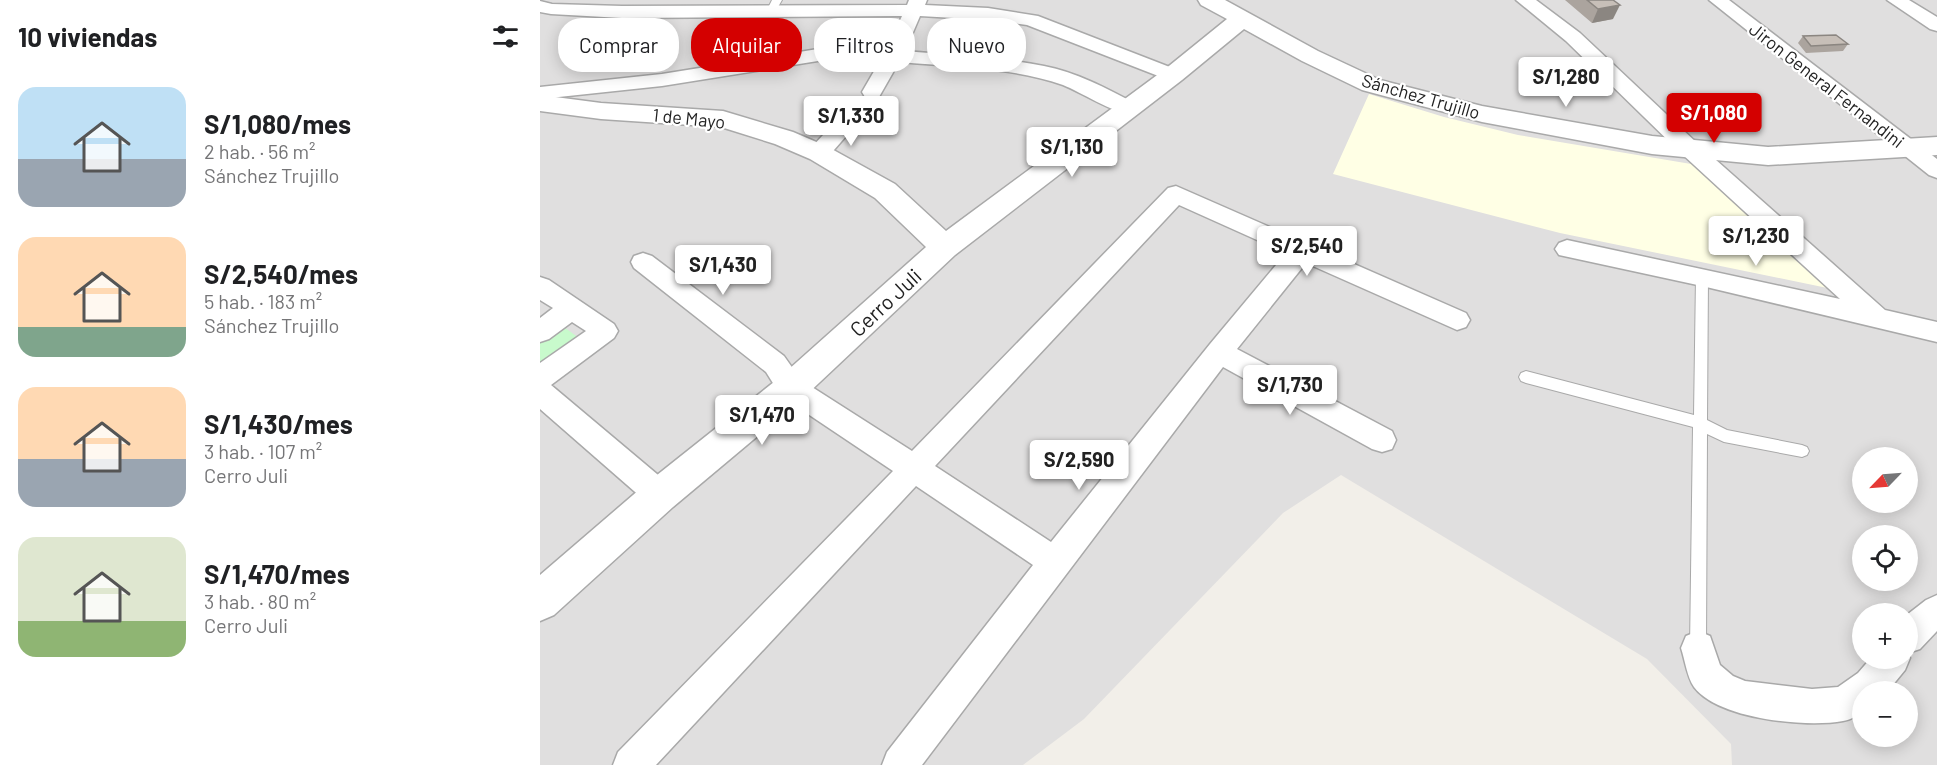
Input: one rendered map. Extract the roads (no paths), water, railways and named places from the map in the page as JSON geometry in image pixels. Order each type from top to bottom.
[{"type":"street","name":"Sánchez Trujillo","points":[[1209,0],[1310,56],[1371,85],[1492,116],[1590,135],[1690,149],[1768,156],[1937,146]]},
{"type":"street","points":[[1525,0],[1573,37],[1690,149],[1877,318]]},
{"type":"street","name":"Jiron General Fernandini","points":[[1718,0],[1937,170]]},
{"type":"street","points":[[1896,0],[1937,25]]},
{"type":"street","points":[[540,6],[551,9],[622,12],[673,6],[917,5],[1031,20],[1173,75]]},
{"type":"street","name":"Cerro Juli","points":[[540,601],[660,495],[791,388],[945,247],[1173,75],[1242,18]]},
{"type":"street","points":[[540,93],[662,80],[814,56]]},
{"type":"street","points":[[915,58],[983,63],[1044,72],[1088,87],[1127,108]]},
{"type":"street","points":[[872,92],[884,72]]},
{"type":"street","name":"1 de Mayo","points":[[540,103],[601,111],[723,119],[784,138],[819,153],[885,191],[945,247]]},
{"type":"street","points":[[819,153],[854,114]]},
{"type":"street","points":[[631,765],[1176,194],[1457,320]]},
{"type":"street","points":[[1567,249],[1702,277],[1937,332]]},
{"type":"street","points":[[900,765],[1054,561],[1302,251]]},
{"type":"street","points":[[644,262],[775,364],[791,388],[1054,561]]},
{"type":"street","points":[[540,287],[605,331],[540,378]]},
{"type":"street","points":[[540,332],[572,308]]},
{"type":"street","points":[[1220,352],[1382,440]]},
{"type":"street","points":[[540,392],[660,495]]},
{"type":"street","points":[[1918,626],[1937,610]]},
{"type":"street","points":[[1698,648],[1706,675],[1721,688],[1745,698],[1812,706],[1844,704],[1870,685],[1884,669]]},
{"type":"lane","points":[[1698,648],[1702,277]]},
{"type":"lane","points":[[1526,377],[1699,422],[1724,436],[1802,451]]}]
